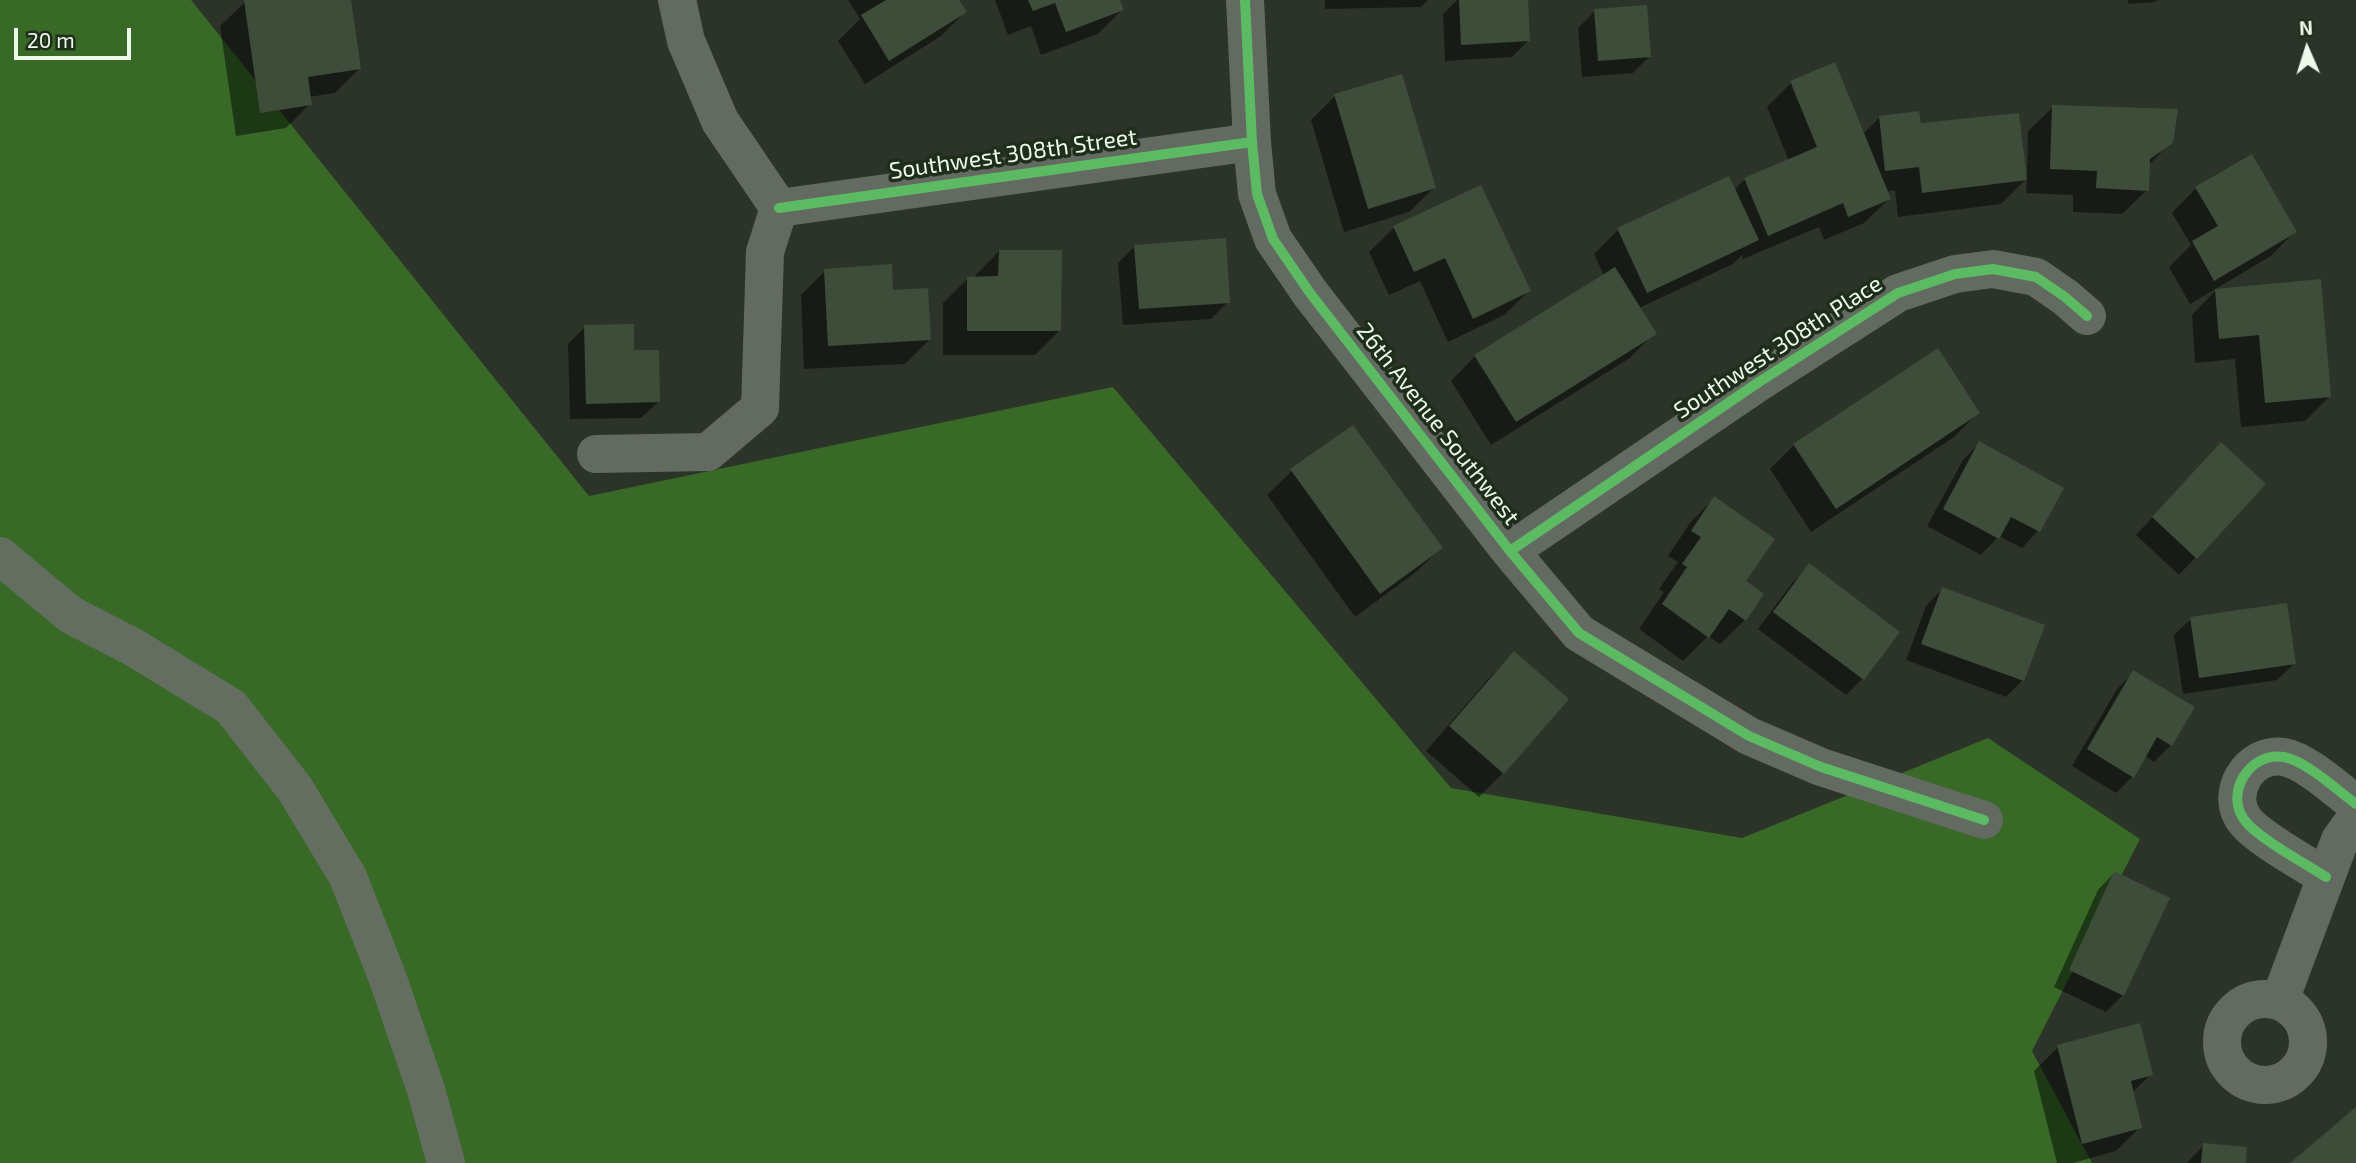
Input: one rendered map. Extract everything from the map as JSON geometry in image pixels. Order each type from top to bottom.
[{"type":"main road","points":[[0,556],[71,615],[133,647],[231,707],[295,789],[348,877],[388,979],[427,1093],[446,1163]]},
{"type":"street","points":[[596,454],[708,452],[760,408],[765,252],[779,208],[720,121],[686,41],[677,0]]},
{"type":"street","name":"26th Avenue Southwest","points":[[1245,0],[1257,194],[1273,239],[1310,293],[1510,551],[1579,634],[1749,736],[1821,767],[1984,820]]},
{"type":"street","name":"Southwest 308th Street","points":[[779,208],[1252,142]]},
{"type":"street","name":"Southwest 308th Place","points":[[1510,551],[1759,382],[1898,293],[1955,274],[1993,269],[2036,277],[2087,316]]},
{"type":"street","points":[[2326,877],[2257,832],[2245,821],[2238,807],[2237,791],[2243,776],[2253,764],[2267,758],[2283,757],[2298,762],[2356,804]]},
{"type":"street","points":[[2280,1000],[2340,840],[2356,818]]},
{"type":"green space","points":[[0,0],[191,0],[589,496],[1113,387],[1451,788],[1742,838],[1988,738],[2140,839],[2032,1051],[2092,1163],[0,1163]]},
{"type":"building","points":[[244,0],[351,0],[361,69],[308,77],[312,105],[260,113]]},
{"type":"building","points":[[886,0],[959,0],[967,12],[889,61],[861,15]]},
{"type":"building","points":[[1028,0],[1120,0],[1124,10],[1066,32],[1055,3],[1033,11]]},
{"type":"building","points":[[1459,0],[1528,0],[1530,41],[1461,45]]},
{"type":"building","points":[[1647,5],[1651,57],[1598,61],[1594,9]]},
{"type":"building","points":[[1835,62],[1891,199],[1848,217],[1843,203],[1768,236],[1744,178],[1817,147],[1790,81]]},
{"type":"building","points":[[1402,74],[1436,188],[1368,209],[1334,94]]},
{"type":"building","points":[[2052,105],[2178,109],[2173,143],[2150,159],[2149,191],[2096,188],[2097,171],[2050,169]]},
{"type":"building","points":[[1919,111],[1921,123],[2019,113],[2027,180],[1922,193],[1919,167],[1885,171],[1879,116]]},
{"type":"building","points":[[2252,154],[2297,232],[2214,281],[2192,241],[2218,226],[2195,187]]},
{"type":"building","points":[[1729,176],[1759,240],[1647,293],[1617,228]]},
{"type":"building","points":[[1481,185],[1531,291],[1473,319],[1445,258],[1414,272],[1393,226]]},
{"type":"building","points":[[1226,238],[1230,303],[1139,309],[1134,245]]},
{"type":"building","points":[[999,250],[1062,250],[1061,331],[967,331],[967,277],[998,276]]},
{"type":"building","points":[[892,264],[893,290],[928,288],[931,340],[828,346],[824,269]]},
{"type":"building","points":[[1615,267],[1657,334],[1516,422],[1474,355]]},
{"type":"building","points":[[2321,279],[2331,397],[2265,403],[2259,335],[2219,339],[2215,289]]},
{"type":"building","points":[[634,324],[634,350],[659,350],[660,402],[586,404],[584,325]]},
{"type":"building","points":[[1938,348],[1980,413],[1836,509],[1793,444]]},
{"type":"building","points":[[1353,425],[1443,548],[1380,594],[1290,469]]},
{"type":"building","points":[[1979,441],[2064,488],[2040,532],[2011,517],[1999,539],[1943,509]]},
{"type":"building","points":[[2221,442],[2266,484],[2197,559],[2152,517]]},
{"type":"building","points":[[1714,496],[1775,539],[1746,581],[1764,594],[1746,621],[1729,609],[1709,638],[1662,604],[1687,567],[1682,564],[1701,537],[1691,531]]},
{"type":"building","points":[[1809,563],[1900,632],[1864,680],[1773,612]]},
{"type":"building","points":[[1942,587],[2045,625],[2024,681],[1921,644]]},
{"type":"building","points":[[2287,603],[2296,664],[2199,678],[2190,617]]},
{"type":"building","points":[[1514,651],[1569,699],[1504,774],[1449,726]]},
{"type":"building","points":[[2133,670],[2195,707],[2172,746],[2157,737],[2134,778],[2087,749]]},
{"type":"building","points":[[2114,871],[2170,898],[2124,996],[2069,970]]},
{"type":"building","points":[[2140,1023],[2153,1075],[2131,1081],[2142,1128],[2082,1144],[2057,1045]]},
{"type":"building","points":[[2356,1107],[2356,1163],[2290,1163]]},
{"type":"building","points":[[2203,1143],[2247,1147],[2246,1163],[2201,1163]]},
{"type":"cycle path","points":[[1245,0],[1257,194],[1273,239],[1310,293],[1510,551],[1579,633],[1749,736],[1821,767],[1984,820]]},
{"type":"cycle path","points":[[779,208],[1252,142]]},
{"type":"cycle path","points":[[1510,551],[1759,382],[1898,293],[1955,274],[1993,269],[2036,277],[2087,316]]},
{"type":"cycle path","points":[[2326,877],[2272,843],[2246,822],[2237,800],[2243,777],[2260,761],[2271,757],[2284,757],[2302,764],[2356,804]]}]
